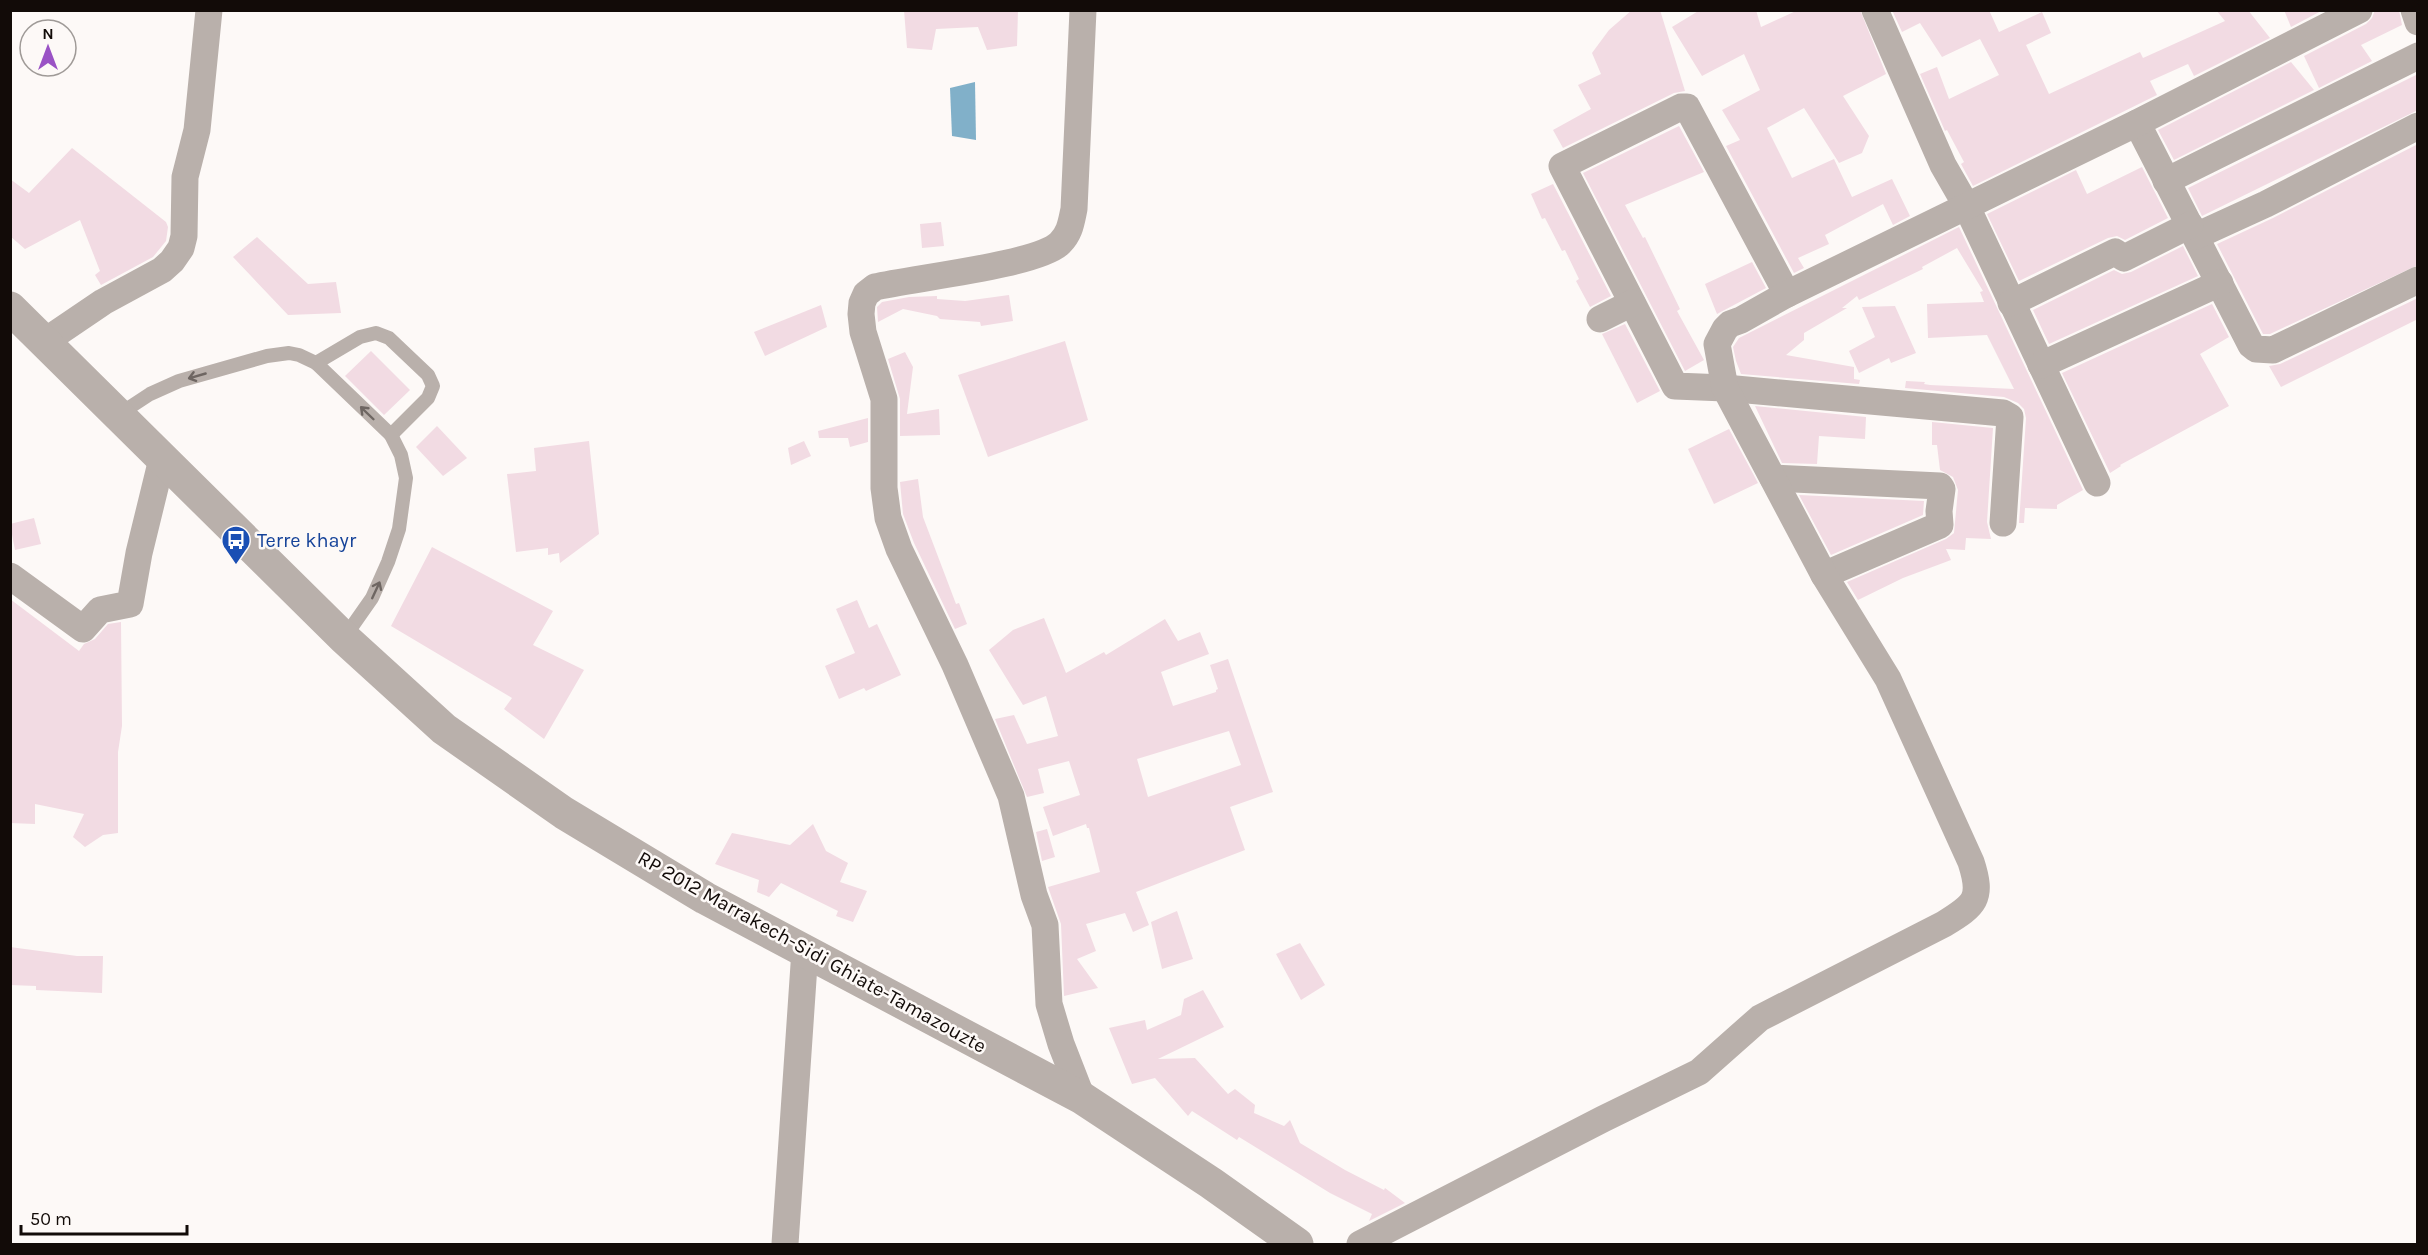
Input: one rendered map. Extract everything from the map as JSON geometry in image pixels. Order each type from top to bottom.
[{"type":"street","points":[[44,342],[103,302],[162,270],[181,248],[184,236],[185,177],[197,130],[209,10]]},
{"type":"street","points":[[1082,1098],[1061,1044],[1049,1004],[1045,925],[1034,895],[1011,796],[955,664],[899,549],[888,518],[884,488],[884,399],[863,332],[861,314],[866,294],[875,287],[1033,258],[1058,245],[1069,232],[1074,209],[1083,10]]},
{"type":"street","points":[[1875,10],[1943,165],[1966,205],[2097,483]]},
{"type":"street","points":[[1360,1245],[1698,1072],[1760,1018],[1944,924],[1968,909],[1975,901],[1978,889],[1971,862],[1888,679],[1824,575],[1725,388],[1717,344],[1725,329],[1730,324],[1787,294],[2137,123],[2359,10]]},
{"type":"street","points":[[2414,10],[2418,21]]},
{"type":"street","points":[[2166,181],[2418,56]]},
{"type":"street","points":[[1787,294],[1687,107],[1681,107],[1562,166],[1632,303],[1655,330],[1675,386],[1725,388],[1997,413],[2009,416],[2003,523]]},
{"type":"street","points":[[2137,123],[2251,345],[2263,351],[2273,350],[2418,279]]},
{"type":"street","points":[[2011,303],[2115,252],[2124,258],[2266,204],[2418,126]]},
{"type":"street","points":[[2041,364],[2220,283]]},
{"type":"street","points":[[1600,319],[1632,303]]},
{"type":"street","name":"RP 2012 Marrakech-Sidi Ghiate-Tamazouzte","points":[[10,308],[344,638],[444,729],[564,813],[705,898],[1082,1098],[1211,1183],[1297,1245]]},
{"type":"street","points":[[10,576],[83,629],[100,610],[130,603],[139,553],[162,459]]},
{"type":"street","points":[[1773,478],[1940,486],[1942,489],[1940,525],[1824,575]]},
{"type":"street","points":[[785,1245],[805,950]]},
{"type":"lane","points":[[316,363],[360,337],[376,333],[389,338],[428,375],[432,386],[428,398],[391,435]]},
{"type":"lane","points":[[118,414],[150,394],[179,381],[267,356],[289,354],[299,355],[316,363],[391,435],[401,455],[406,478],[399,529],[372,598],[344,638]]},
{"type":"water","points":[[975,82],[976,140],[952,136],[950,88]]},
{"type":"building","points":[[904,10],[1018,10],[1017,46],[987,50],[978,27],[936,29],[932,50],[907,48]]},
{"type":"building","points":[[1632,10],[1660,10],[1685,91],[1674,93],[1563,148],[1553,130],[1591,109],[1578,85],[1601,74],[1592,53],[1609,30]]},
{"type":"building","points":[[1700,10],[1756,10],[1761,27],[1798,10],[1860,10],[1886,74],[1843,96],[1869,136],[1862,153],[1839,163],[1804,108],[1767,128],[1792,178],[1834,159],[1852,197],[1892,179],[1910,216],[1893,225],[1883,204],[1825,235],[1829,244],[1798,258],[1804,268],[1794,273],[1726,146],[1740,140],[1722,110],[1760,90],[1744,54],[1702,76],[1672,27]]},
{"type":"building","points":[[1892,10],[1989,10],[1999,32],[2042,12],[2051,33],[2026,45],[2049,94],[2140,52],[2143,58],[2225,21],[2216,10],[2248,10],[2270,38],[2194,76],[2188,64],[2150,81],[2157,95],[1973,186],[1961,164],[1964,162],[1947,130],[1945,131],[1920,74],[1937,67],[1949,99],[1999,75],[1980,39],[1942,57],[1920,23],[1902,32]]},
{"type":"building","points":[[2284,10],[2323,10],[2291,27]]},
{"type":"building","points":[[2375,10],[2399,10],[2402,25],[2361,45],[2372,61],[2319,88],[2304,56],[2366,24],[2372,18]]},
{"type":"building","points":[[2291,62],[2314,90],[2174,160],[2158,130]]},
{"type":"building","points":[[2418,74],[2418,110],[2202,216],[2188,188]]},
{"type":"building","points":[[1679,126],[1704,172],[1625,205],[1643,238],[1645,237],[1680,309],[1677,311],[1704,360],[1685,371],[1583,173]]},
{"type":"building","points":[[2418,144],[2418,265],[2270,334],[2263,334],[2217,244]]},
{"type":"building","points":[[72,148],[166,222],[168,227],[166,241],[153,257],[101,285],[95,275],[100,271],[80,220],[25,249],[10,236],[10,179],[29,193]]},
{"type":"building","points":[[2142,167],[2168,218],[2125,240],[2117,236],[2108,238],[2019,281],[1987,214],[2076,170],[2087,194]]},
{"type":"building","points":[[1553,184],[1611,296],[1590,307],[1576,281],[1579,279],[1565,250],[1562,251],[1545,218],[1542,219],[1531,194]]},
{"type":"building","points":[[941,222],[944,246],[922,248],[920,224]]},
{"type":"building","points":[[1959,227],[2083,490],[2057,505],[2057,509],[2025,508],[2024,523],[2019,523],[2026,418],[2024,409],[2018,403],[2004,397],[1905,388],[1906,381],[1925,382],[1924,384],[1930,385],[2014,389],[1987,335],[1928,338],[1927,304],[1984,302],[1980,292],[1983,291],[1957,248],[1922,267],[1923,269],[1859,300],[1857,296],[1842,308],[1847,308],[1804,333],[1804,340],[1786,355],[1854,367],[1854,379],[1860,380],[1859,384],[1741,374],[1736,361],[1733,347],[1739,338]]},
{"type":"building","points":[[257,237],[308,284],[336,282],[341,313],[288,315],[233,257]]},
{"type":"building","points":[[2183,246],[2198,276],[2049,344],[2033,310],[2114,270],[2122,274],[2131,272]]},
{"type":"building","points":[[1752,262],[1766,288],[1717,314],[1705,284]]},
{"type":"building","points":[[1009,295],[1013,321],[981,326],[980,322],[940,319],[937,316],[903,309],[878,322],[877,307],[882,302],[909,297],[937,296],[937,299],[965,301]]},
{"type":"building","points":[[2418,298],[2418,319],[2281,387],[2269,366],[2280,364]]},
{"type":"building","points":[[2212,304],[2229,337],[2200,354],[2229,406],[2120,465],[2110,473],[2062,373]]},
{"type":"building","points":[[821,305],[827,327],[765,356],[754,332]]},
{"type":"building","points":[[1895,306],[1916,353],[1891,363],[1889,358],[1859,373],[1849,351],[1875,337],[1862,307]]},
{"type":"building","points":[[1625,324],[1660,391],[1637,403],[1602,334]]},
{"type":"building","points":[[1065,341],[1088,420],[988,457],[958,375]]},
{"type":"building","points":[[371,351],[410,390],[384,415],[345,376]]},
{"type":"building","points":[[905,352],[913,367],[907,414],[939,409],[940,435],[900,436],[900,399],[888,359]]},
{"type":"building","points":[[1755,406],[1866,417],[1865,439],[1819,436],[1817,464],[1782,463]]},
{"type":"building","points":[[868,418],[868,442],[850,447],[848,438],[819,438],[818,431]]},
{"type":"building","points":[[1932,422],[1993,428],[1987,522],[1991,539],[1966,538],[1965,550],[1946,549],[1951,560],[1903,578],[1858,600],[1847,582],[1946,539],[1954,533],[1958,490],[1953,477],[1940,470],[1937,445],[1932,445]]},
{"type":"building","points":[[437,426],[467,458],[443,476],[416,447]]},
{"type":"building","points":[[1729,429],[1758,483],[1714,504],[1688,449]]},
{"type":"building","points":[[589,441],[599,534],[560,563],[559,553],[548,555],[548,548],[516,552],[507,474],[536,471],[534,448]]},
{"type":"building","points":[[804,441],[811,456],[791,465],[788,448]]},
{"type":"building","points":[[918,479],[923,517],[956,604],[959,603],[967,624],[955,629],[914,543],[903,514],[900,482]]},
{"type":"building","points":[[1799,495],[1924,501],[1923,515],[1831,555]]},
{"type":"building","points":[[34,518],[41,544],[15,550],[10,524]]},
{"type":"building","points":[[432,547],[553,611],[533,645],[584,670],[544,739],[504,709],[512,698],[391,626]]},
{"type":"building","points":[[10,599],[79,651],[84,644],[95,639],[108,624],[121,622],[122,726],[118,752],[118,833],[103,835],[85,847],[73,837],[84,814],[35,804],[35,824],[10,823]]},
{"type":"building","points":[[857,600],[869,628],[877,624],[901,675],[866,691],[864,688],[839,699],[825,666],[855,653],[836,609]]},
{"type":"building","points":[[1044,618],[1066,673],[1104,652],[1106,655],[1165,619],[1178,641],[1200,632],[1209,654],[1161,672],[1173,706],[1216,692],[1218,689],[1210,665],[1228,659],[1273,792],[1230,807],[1245,850],[1136,892],[1149,925],[1133,932],[1125,913],[1086,924],[1096,951],[1077,959],[1098,988],[1064,996],[1061,924],[1048,887],[1100,872],[1086,824],[1053,836],[1043,807],[1080,795],[1069,761],[1038,769],[1044,793],[1027,797],[995,719],[1014,715],[1027,744],[1058,736],[1046,696],[1023,705],[989,650],[1013,630]],"holes":[[[1229,731],[1241,765],[1148,797],[1137,759]]]},
{"type":"building","points":[[813,824],[826,851],[848,863],[840,882],[867,891],[853,922],[836,916],[838,911],[781,883],[769,897],[757,892],[759,880],[715,864],[732,833],[790,845]]},
{"type":"building","points":[[1047,829],[1055,857],[1042,861],[1036,832]]},
{"type":"building","points":[[1177,911],[1193,959],[1162,969],[1151,922]]},
{"type":"building","points":[[1300,943],[1325,985],[1301,1000],[1276,954]]},
{"type":"building","points":[[10,947],[77,956],[103,956],[102,993],[36,990],[36,986],[10,985]]},
{"type":"building","points":[[1203,990],[1224,1027],[1158,1059],[1195,1058],[1228,1094],[1235,1089],[1255,1105],[1254,1113],[1284,1126],[1290,1120],[1300,1143],[1345,1170],[1384,1190],[1385,1188],[1405,1203],[1369,1221],[1372,1214],[1330,1193],[1239,1137],[1237,1140],[1192,1111],[1188,1116],[1155,1078],[1132,1084],[1109,1028],[1145,1020],[1147,1030],[1181,1015],[1184,999]]},
{"type":"place","name":"Terre khayr","points":[[236,566]]}]
